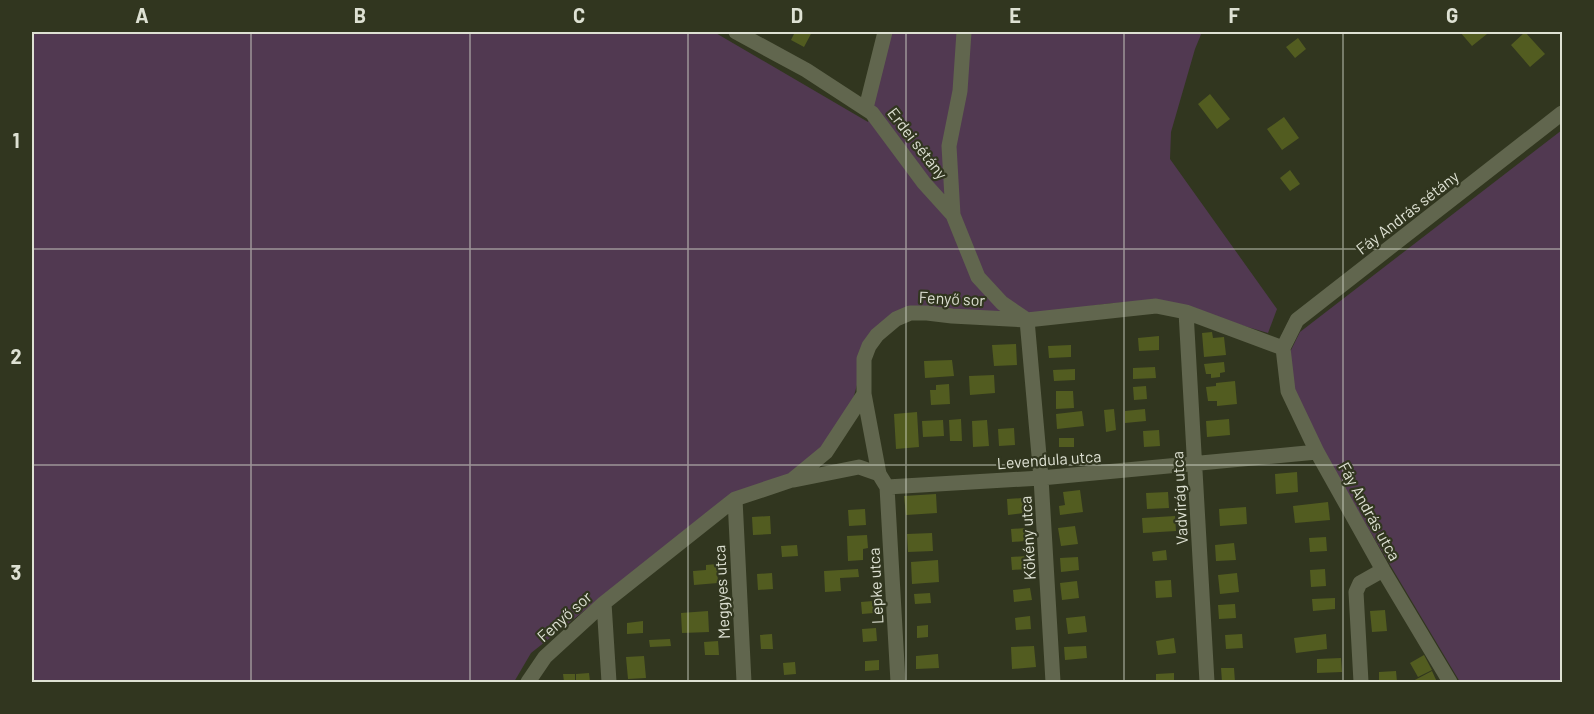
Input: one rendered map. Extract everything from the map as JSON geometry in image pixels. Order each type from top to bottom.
[{"type":"street","name":"Erdei sétány","points":[[736,32],[806,70],[866,108],[924,183],[953,215],[978,277],[1002,303],[1027,320]]},
{"type":"street","points":[[866,108],[885,32]]},
{"type":"street","points":[[953,215],[949,146],[960,91],[964,32]]},
{"type":"street","name":"Fáy András sétány","points":[[1283,348],[1297,320],[1563,113]]},
{"type":"street","name":"Fenyő sor","points":[[528,681],[545,657],[604,603],[735,500],[792,480],[826,452],[864,394],[864,359],[869,346],[877,335],[896,319],[910,313],[927,313],[1027,320],[1156,306],[1186,312],[1283,348]]},
{"type":"street","name":"Vadvirág utca","points":[[1186,312],[1207,682]]},
{"type":"street","name":"Kökény utca","points":[[1027,320],[1041,478],[1053,682]]},
{"type":"street","name":"Fáy András utca","points":[[1283,348],[1288,391],[1317,452],[1383,570],[1450,682]]},
{"type":"street","name":"Lepke utca","points":[[864,394],[883,480],[898,682]]},
{"type":"street","name":"Levendula utca","points":[[792,480],[860,467],[883,480],[1041,478],[1317,452]]},
{"type":"street","name":"Meggyes utca","points":[[735,500],[744,682]]},
{"type":"street","points":[[1361,682],[1356,592],[1360,583],[1383,570]]},
{"type":"street","points":[[604,603],[609,682]]},
{"type":"shaded area","points":[[32,32],[714,32],[868,122],[891,32],[1202,32],[1171,132],[1170,159],[1277,309],[1268,333],[1155,300],[1105,304],[1005,319],[911,316],[880,333],[864,359],[848,418],[826,443],[793,472],[719,504],[531,653],[514,682],[32,682]]},
{"type":"shaded area","points":[[1562,130],[1562,682],[1460,682],[1328,461],[1292,393],[1290,352],[1300,332]]},
{"type":"building","points":[[795,32],[812,32],[804,47],[791,40]]},
{"type":"building","points":[[1460,32],[1485,32],[1487,34],[1472,46]]},
{"type":"building","points":[[1525,32],[1545,54],[1530,67],[1511,45]]},
{"type":"building","points":[[1298,38],[1306,49],[1295,58],[1286,47]]},
{"type":"building","points":[[1210,94],[1230,119],[1217,129],[1198,104]]},
{"type":"building","points":[[1284,117],[1299,138],[1282,150],[1267,129]]},
{"type":"building","points":[[1290,170],[1300,184],[1290,191],[1280,178]]},
{"type":"building","points":[[1212,332],[1213,338],[1224,337],[1226,355],[1204,357],[1202,333]]},
{"type":"building","points":[[1159,336],[1159,350],[1139,351],[1138,338]]},
{"type":"building","points":[[1016,344],[1017,365],[994,366],[992,345]]},
{"type":"building","points":[[1071,345],[1071,357],[1049,358],[1048,346]]},
{"type":"building","points":[[952,360],[954,376],[925,378],[924,361]]},
{"type":"building","points":[[1224,362],[1225,372],[1220,373],[1220,377],[1211,378],[1211,374],[1206,374],[1204,364]]},
{"type":"building","points":[[1155,367],[1156,378],[1133,379],[1133,368]]},
{"type":"building","points":[[1075,369],[1075,380],[1054,381],[1053,370]]},
{"type":"building","points":[[994,375],[995,393],[970,395],[969,376]]},
{"type":"building","points":[[1235,381],[1237,404],[1217,406],[1217,401],[1208,401],[1206,387],[1216,386],[1216,383]]},
{"type":"building","points":[[949,384],[950,404],[931,405],[930,390],[936,390],[936,385]]},
{"type":"building","points":[[1146,386],[1147,399],[1134,400],[1133,387]]},
{"type":"building","points":[[1056,391],[1073,391],[1074,408],[1056,409]]},
{"type":"building","points":[[1114,409],[1116,430],[1106,432],[1104,410]]},
{"type":"building","points":[[1145,409],[1146,421],[1125,423],[1125,411]]},
{"type":"building","points":[[1082,411],[1084,426],[1057,429],[1056,414]]},
{"type":"building","points":[[917,412],[919,447],[896,449],[894,414]]},
{"type":"building","points":[[961,419],[962,441],[950,441],[949,420]]},
{"type":"building","points":[[1229,419],[1230,435],[1207,437],[1206,421]]},
{"type":"building","points":[[943,420],[944,436],[923,437],[922,421]]},
{"type":"building","points":[[987,420],[989,446],[973,447],[972,421]]},
{"type":"building","points":[[1014,428],[1015,445],[999,446],[998,429]]},
{"type":"building","points":[[1159,430],[1160,446],[1144,447],[1143,431]]},
{"type":"building","points":[[1059,438],[1074,438],[1074,447],[1059,447]]},
{"type":"building","points":[[1297,472],[1298,492],[1276,494],[1275,474]]},
{"type":"building","points":[[1080,490],[1083,512],[1060,515],[1059,506],[1065,505],[1063,492]]},
{"type":"building","points":[[1168,492],[1169,508],[1147,509],[1146,493]]},
{"type":"building","points":[[936,494],[937,513],[906,515],[904,496]]},
{"type":"building","points":[[1023,498],[1024,513],[1008,515],[1007,499]]},
{"type":"building","points":[[1328,502],[1330,520],[1295,523],[1293,506]]},
{"type":"building","points":[[1246,507],[1247,524],[1220,526],[1219,509]]},
{"type":"building","points":[[865,509],[866,525],[849,526],[848,510]]},
{"type":"building","points":[[770,516],[771,534],[753,535],[752,517]]},
{"type":"building","points":[[1175,516],[1176,531],[1143,533],[1142,518]]},
{"type":"building","points":[[1075,526],[1078,544],[1061,546],[1058,528]]},
{"type":"building","points":[[1026,528],[1026,541],[1012,542],[1011,529]]},
{"type":"building","points":[[932,533],[933,551],[908,552],[907,534]]},
{"type":"building","points":[[867,535],[868,548],[863,549],[863,560],[848,561],[847,536]]},
{"type":"building","points":[[1326,537],[1327,551],[1310,552],[1309,538]]},
{"type":"building","points":[[1234,543],[1236,560],[1216,561],[1215,545]]},
{"type":"building","points":[[797,545],[798,556],[782,557],[781,546]]},
{"type":"building","points":[[1166,550],[1167,560],[1153,561],[1152,552]]},
{"type":"building","points":[[1026,556],[1027,569],[1012,570],[1011,557]]},
{"type":"building","points":[[1078,557],[1079,570],[1061,572],[1060,558]]},
{"type":"building","points":[[938,560],[939,582],[912,584],[911,562]]},
{"type":"building","points":[[717,564],[718,583],[694,585],[693,571],[706,570],[706,565]]},
{"type":"building","points":[[858,569],[859,577],[840,578],[841,591],[825,592],[824,571]]},
{"type":"building","points":[[1325,569],[1326,586],[1311,587],[1310,570]]},
{"type":"building","points":[[772,573],[773,589],[758,590],[757,574]]},
{"type":"building","points":[[1237,573],[1239,592],[1220,594],[1218,575]]},
{"type":"building","points":[[1171,580],[1172,597],[1156,598],[1155,581]]},
{"type":"building","points":[[1077,581],[1079,598],[1062,600],[1060,583]]},
{"type":"building","points":[[1030,588],[1032,600],[1014,602],[1013,590]]},
{"type":"building","points":[[930,593],[931,603],[915,604],[914,594]]},
{"type":"building","points":[[1335,598],[1335,609],[1313,611],[1312,599]]},
{"type":"building","points":[[873,601],[874,613],[862,614],[861,602]]},
{"type":"building","points":[[1235,604],[1236,618],[1219,619],[1218,605]]},
{"type":"building","points":[[1385,610],[1387,631],[1372,632],[1370,611]]},
{"type":"building","points":[[708,611],[709,632],[682,633],[681,613]]},
{"type":"building","points":[[1030,616],[1031,629],[1016,630],[1015,618]]},
{"type":"building","points":[[1085,616],[1087,632],[1068,634],[1066,618]]},
{"type":"building","points":[[643,621],[643,633],[627,634],[627,623]]},
{"type":"building","points":[[928,625],[928,637],[917,638],[917,626]]},
{"type":"building","points":[[876,628],[877,641],[863,642],[862,629]]},
{"type":"building","points":[[772,634],[773,649],[761,649],[760,635]]},
{"type":"building","points":[[1242,634],[1243,648],[1226,649],[1225,635]]},
{"type":"building","points":[[1326,634],[1327,649],[1296,653],[1294,638]]},
{"type":"building","points":[[1174,638],[1176,653],[1158,655],[1156,641]]},
{"type":"building","points":[[670,639],[671,646],[650,647],[649,640]]},
{"type":"building","points":[[718,641],[719,655],[705,655],[704,642]]},
{"type":"building","points":[[1034,646],[1036,667],[1012,669],[1011,647]]},
{"type":"building","points":[[1086,646],[1087,658],[1065,660],[1064,647]]},
{"type":"building","points":[[938,654],[939,668],[916,669],[916,656]]},
{"type":"building","points":[[1424,655],[1432,670],[1418,677],[1410,663]]},
{"type":"building","points":[[644,656],[646,678],[628,679],[626,657]]},
{"type":"building","points":[[1341,658],[1342,672],[1317,673],[1317,659]]},
{"type":"building","points":[[879,660],[879,670],[865,671],[865,661]]},
{"type":"building","points":[[795,662],[796,674],[784,675],[783,663]]},
{"type":"building","points":[[1221,668],[1234,668],[1235,682],[1222,682]]},
{"type":"building","points":[[1396,671],[1397,682],[1379,682],[1379,672]]},
{"type":"building","points":[[1432,671],[1437,682],[1411,682]]},
{"type":"building","points":[[589,673],[590,682],[576,682],[576,674]]},
{"type":"building","points":[[1174,673],[1174,682],[1156,682],[1156,674]]},
{"type":"building","points":[[563,674],[575,674],[575,682],[564,682]]}]
